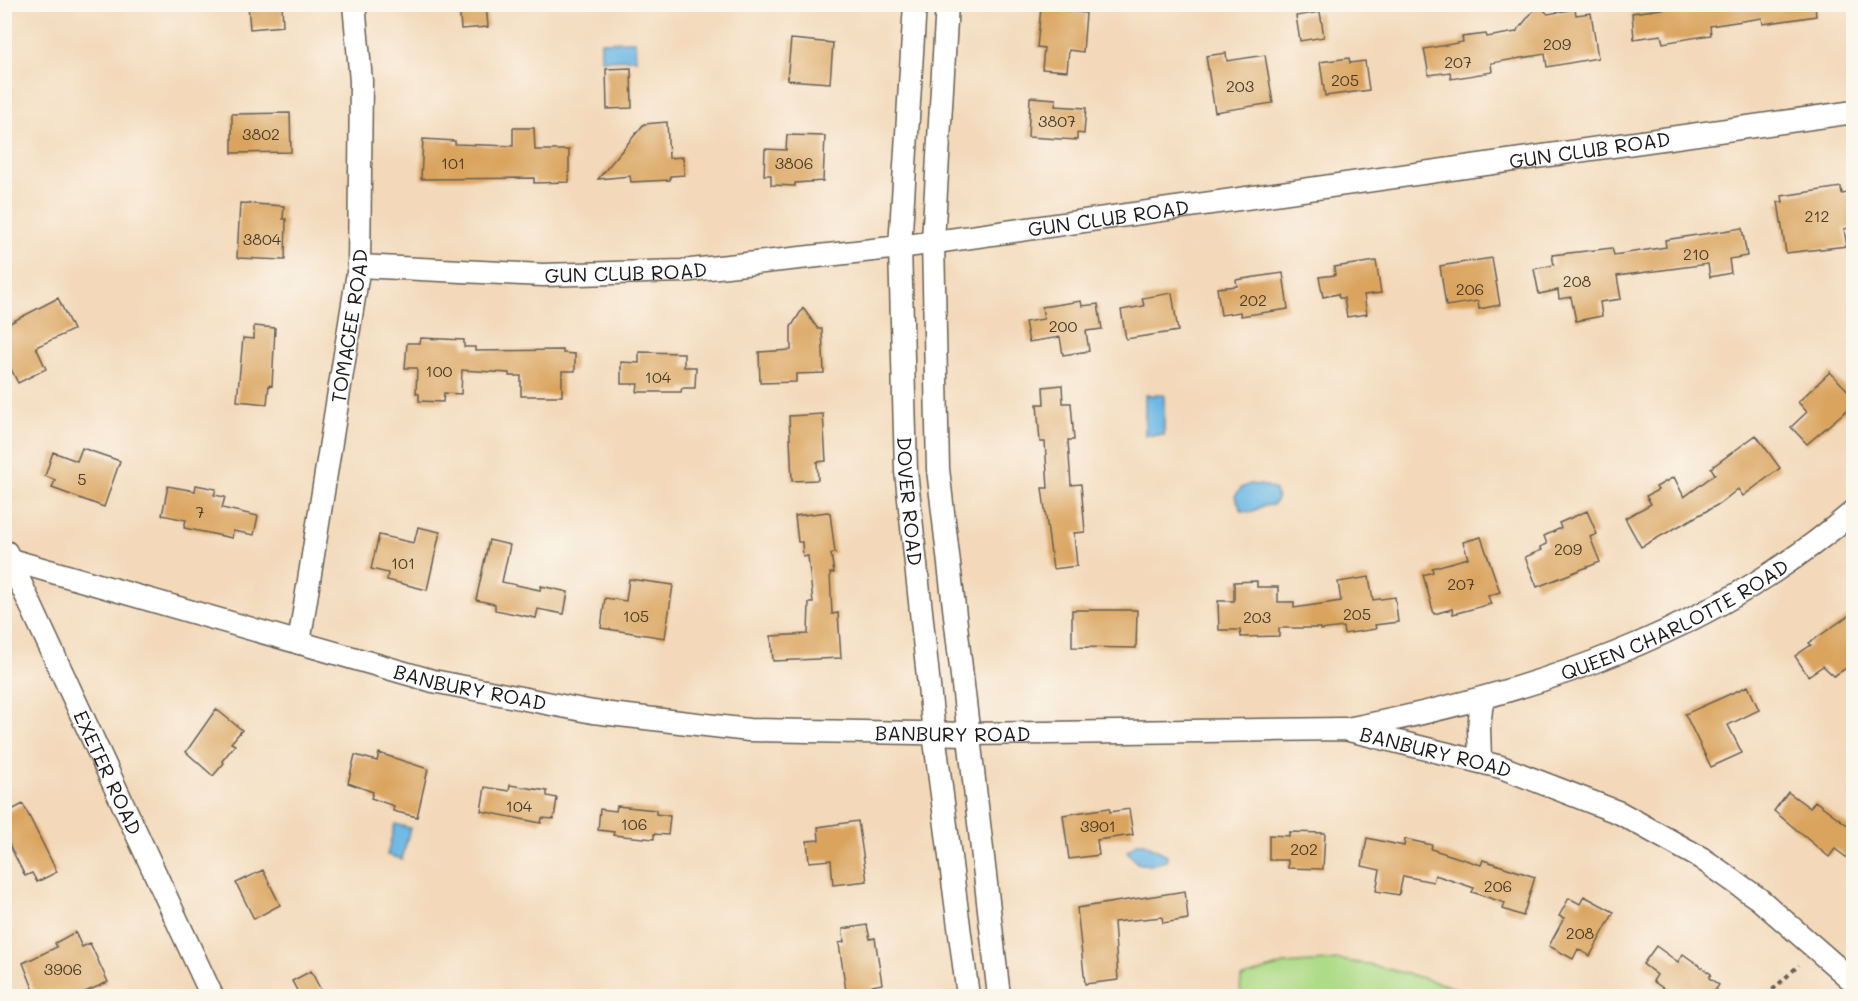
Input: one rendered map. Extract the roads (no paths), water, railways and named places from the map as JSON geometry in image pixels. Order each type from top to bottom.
[{"type":"street","name":"TOMACEE ROAD","points":[[299,643],[359,266],[361,81],[354,4]]},
{"type":"street","name":"DOVER ROAD","points":[[915,4],[900,247],[906,471],[934,733],[968,996]]},
{"type":"street","name":"DOVER ROAD","points":[[947,4],[933,241],[938,469],[999,996]]},
{"type":"street","name":"GUN CLUB ROAD","points":[[359,266],[543,275],[682,271],[900,247],[1854,112]]},
{"type":"street","name":"QUEEN CHARLOTTE ROAD","points":[[1345,729],[1482,700],[1564,675],[1622,652],[1702,615],[1828,533],[1854,511]]},
{"type":"street","name":"BANBURY ROAD","points":[[6,555],[433,681],[593,712],[749,730],[968,734],[1345,729],[1480,761],[1561,788],[1620,813],[1701,858],[1759,899],[1818,948],[1854,982]]},
{"type":"street","name":"EXETER ROAD","points":[[6,555],[212,996]]},
{"type":"street","points":[[1480,761],[1479,728],[1482,700]]},
{"type":"water","points":[[635,41],[636,59],[601,60],[601,42]]},
{"type":"water","points":[[1145,395],[1164,395],[1164,435],[1145,435]]},
{"type":"water","points":[[1250,484],[1267,486],[1275,490],[1277,499],[1273,505],[1262,506],[1252,512],[1242,511],[1235,496],[1241,488]]},
{"type":"water","points":[[395,824],[410,828],[402,859],[387,855]]},
{"type":"water","points":[[1137,843],[1144,843],[1167,855],[1167,861],[1150,865],[1137,863],[1127,851]]}]
